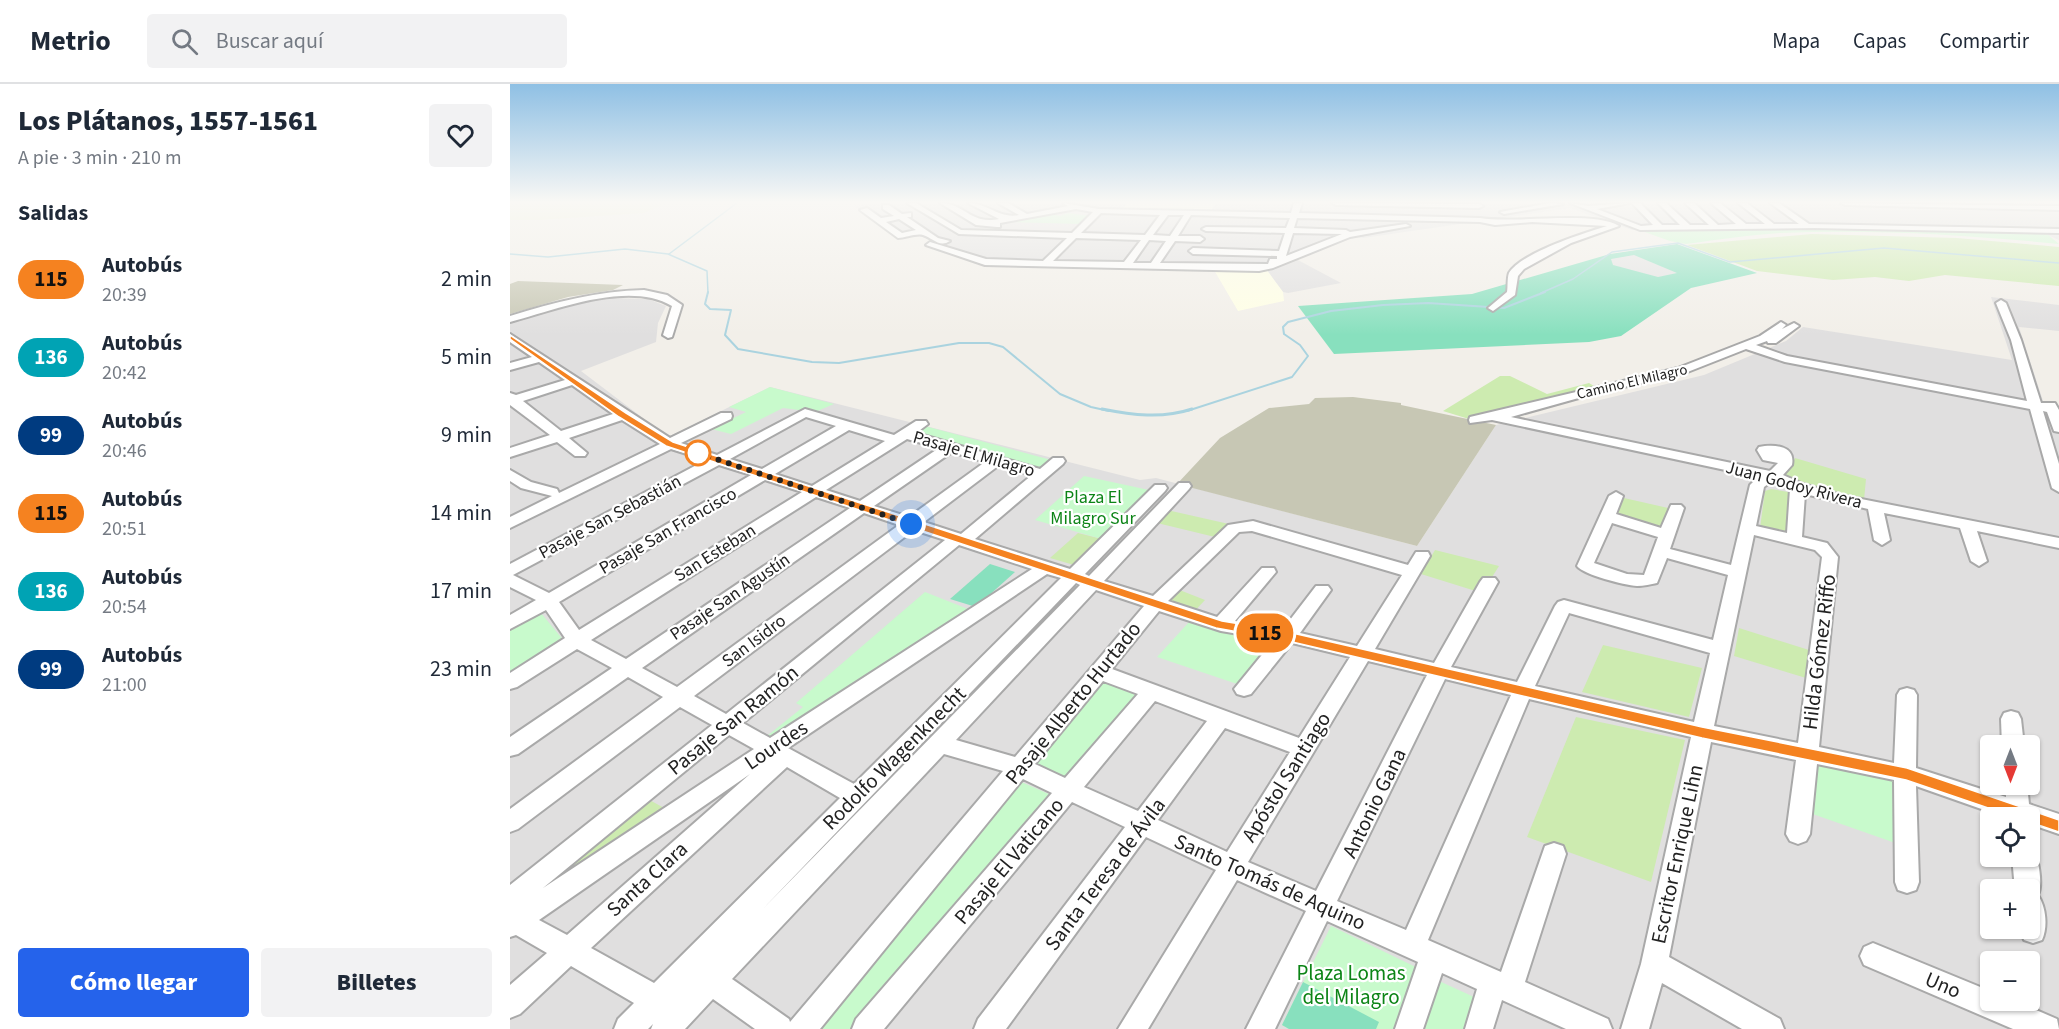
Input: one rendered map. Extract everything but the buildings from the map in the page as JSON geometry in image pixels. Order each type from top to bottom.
[{"type":"street","points":[[939,247],[977,261],[1183,268],[1259,268],[1277,247]]},
{"type":"street","points":[[951,250],[955,247]]},
{"type":"street","points":[[1045,264],[1054,249],[1060,247]]},
{"type":"street","points":[[951,250],[1054,249],[1130,253],[1140,247]]},
{"type":"street","points":[[1154,267],[1166,247]]},
{"type":"street","points":[[1183,268],[1196,247]]},
{"type":"street","points":[[1495,307],[1512,293],[1514,275],[1521,267],[1557,247]]},
{"type":"street","points":[[1125,266],[1130,253]]},
{"type":"street","points":[[510,317],[554,304],[654,291]]},
{"type":"street","points":[[639,292],[663,297],[677,305],[668,335]]},
{"type":"street","points":[[2001,303],[2011,326],[2034,406],[2057,470],[2059,488]]},
{"type":"street","name":"Camino El Milagro","points":[[1475,420],[1496,420],[1590,396],[1674,380],[1706,370],[1764,338],[1781,325]]},
{"type":"street","name":"Camino El Milagro","points":[[1748,347],[1775,340],[1794,326]]},
{"type":"street","points":[[511,341],[541,358],[622,415],[665,441],[1081,581],[1221,625],[1288,636],[1702,732],[1907,774],[1999,807]]},
{"type":"street","points":[[1748,347],[1785,359],[2052,408],[2059,428]]},
{"type":"street","points":[[510,367],[541,358]]},
{"type":"street","points":[[511,399],[574,381]]},
{"type":"street","points":[[511,399],[580,453]]},
{"type":"street","name":"Pasaje El Milagro","points":[[805,413],[848,425],[950,447],[1043,474]]},
{"type":"street","name":"Pasaje San Sebastián","points":[[510,571],[805,413]]},
{"type":"street","points":[[510,453],[622,415]]},
{"type":"street","points":[[510,513],[665,441],[726,416]]},
{"type":"street","name":"Juan Godoy Rivera","points":[[1496,420],[1779,469],[1798,487],[1831,498],[2059,543]]},
{"type":"street","name":"San Esteban","points":[[510,682],[921,424]]},
{"type":"street","name":"Pasaje San Francisco","points":[[510,623],[848,425]]},
{"type":"street","points":[[510,523],[665,441]]},
{"type":"street","name":"Pasaje San Agustín","points":[[510,748],[950,447]]},
{"type":"street","name":"San Isidro","points":[[510,822],[997,460]]},
{"type":"street","name":"Pasaje San Ramón","points":[[512,915],[727,724],[1058,461]]},
{"type":"street","name":"Escritor Enrique Lihn","points":[[1635,1029],[1654,964],[1702,732],[1757,486],[1779,469]]},
{"type":"street","points":[[510,474],[526,485],[552,492]]},
{"type":"street","name":"Rodolfo Wagenknecht","points":[[628,1029],[856,796],[1184,486]]},
{"type":"street","points":[[1748,529],[1794,540],[1798,487]]},
{"type":"street","name":"Rodolfo Wagenknecht","points":[[665,1029],[940,744],[1160,488]]},
{"type":"street","points":[[1616,496],[1585,566],[1644,582],[1651,579],[1676,508]]},
{"type":"street","points":[[1875,507],[1882,540]]},
{"type":"street","points":[[1606,516],[1666,534]]},
{"type":"street","points":[[1967,524],[1979,561]]},
{"type":"street","name":"Pasaje Alberto Hurtado","points":[[802,1029],[1155,604],[1234,528],[1242,525],[1253,526],[1417,564]]},
{"type":"street","name":"Hilda Gómez Riffo","points":[[1794,540],[1821,546],[1830,557],[1798,834]]},
{"type":"street","points":[[1660,551],[1738,572]]},
{"type":"street","name":"Apóstol Santiago","points":[[1132,1029],[1417,564]]},
{"type":"street","name":"Lourdes","points":[[512,915],[778,753],[1044,568]]},
{"type":"street","points":[[1221,625],[1268,572]]},
{"type":"street","points":[[510,580],[549,600],[576,640],[856,796]]},
{"type":"street","name":"Antonio Gana","points":[[1263,1028],[1439,671],[1489,582]]},
{"type":"street","points":[[1244,689],[1322,590]]},
{"type":"street","points":[[1409,1029],[1423,951],[1523,690],[1564,606],[1720,649]]},
{"type":"street","points":[[1100,672],[1304,749]]},
{"type":"street","name":"Pasaje El Vaticano","points":[[866,1029],[1151,692]]},
{"type":"street","points":[[1907,695],[1907,774],[1904,806],[1907,882]]},
{"type":"street","name":"Santa Teresa de Ávila","points":[[988,1029],[1221,718]]},
{"type":"street","points":[[2011,718],[2012,735]]},
{"type":"street","name":"Santo Tomás de Aquino","points":[[940,744],[1021,768],[1232,866],[1598,1029]]},
{"type":"street","name":"Santa Clara","points":[[510,1004],[778,753]]},
{"type":"street","points":[[2040,820],[2059,825]]},
{"type":"street","points":[[1479,1029],[1501,986],[1554,854]]},
{"type":"street","points":[[512,915],[657,1000]]},
{"type":"street","name":"Uno","points":[[1873,956],[2047,1029]]},
{"type":"street","points":[[1654,964],[1770,1029]]},
{"type":"street","points":[[711,981],[779,1029]]},
{"type":"shaded area","points":[[1325,247],[1296,259],[1341,283],[1288,293],[1283,292],[1266,269],[1214,270],[970,261],[932,248]]},
{"type":"shaded area","points":[[1634,255],[1677,273],[1658,277],[1613,265],[1611,259]]},
{"type":"shaded area","points":[[1266,269],[1283,292],[1284,301],[1238,311],[1214,270]]},
{"type":"shaded area","points":[[518,281],[623,285],[613,290],[568,297],[510,314],[510,284]]},
{"type":"shaded area","points":[[1991,297],[2059,305],[2059,331],[2019,327],[2044,404],[2059,407],[2059,1029],[510,1029],[510,319],[567,303],[610,298],[648,299],[666,306],[658,323],[656,342],[581,371],[668,437],[770,387],[1140,480],[1156,478],[1417,546],[1496,425],[1704,375],[1786,341],[1803,327],[2012,360]]},
{"type":"shaded area","points":[[1353,397],[1401,403],[1401,405],[1496,425],[1417,546],[1177,484],[1220,438],[1269,408],[1309,404],[1315,398]]},
{"type":"green space","points":[[1656,247],[1686,247],[1757,273],[1691,288],[1621,336],[1589,342],[1334,354],[1298,306],[1472,294],[1610,254]]},
{"type":"green space","points":[[1693,247],[2059,247],[2059,286],[1945,275],[1909,281],[1875,277],[1833,280],[1757,271]]},
{"type":"green space","points":[[1500,376],[1510,376],[1547,394],[1589,383],[1594,386],[1524,407],[1469,419],[1443,411]]},
{"type":"green space","points":[[770,387],[834,404],[815,412],[783,408],[731,434],[711,429],[746,412],[729,407]]},
{"type":"green space","name":"Plaza El Milagro Sur","points":[[921,425],[1055,461],[1043,472],[908,434]]},
{"type":"green space","points":[[1795,458],[1866,479],[1864,500],[1829,492],[1783,475]]},
{"type":"green space","name":"Plaza El Milagro Sur","points":[[1084,476],[1149,490],[1102,539],[1035,520]]},
{"type":"green space","points":[[1771,489],[1794,493],[1792,536],[1760,528],[1765,491]]},
{"type":"green space","points":[[1624,498],[1677,510],[1670,530],[1615,516]]},
{"type":"green space","points":[[1167,510],[1229,524],[1215,537],[1153,522]]},
{"type":"green space","points":[[1078,533],[1102,539],[1074,565],[1050,558]]},
{"type":"green space","points":[[1435,550],[1499,566],[1482,593],[1421,574]]},
{"type":"green space","points":[[990,564],[1015,572],[976,607],[950,599]]},
{"type":"green space","points":[[1172,587],[1205,600],[1191,615],[1155,604]]},
{"type":"green space","points":[[925,592],[973,611],[776,740],[767,736],[803,707],[796,703]]},
{"type":"green space","points":[[541,613],[565,642],[510,678],[510,629]]},
{"type":"green space","points":[[1190,621],[1217,631],[1278,642],[1243,686],[1157,657]]},
{"type":"green space","points":[[1739,628],[1809,650],[1806,678],[1734,656]]},
{"type":"green space","points":[[1603,645],[1702,668],[1689,717],[1582,692]]},
{"type":"green space","points":[[1110,682],[1136,692],[1138,703],[1066,783],[1029,768],[1096,685]]},
{"type":"green space","points":[[1576,717],[1685,740],[1651,882],[1527,837]]},
{"type":"green space","points":[[1810,762],[1899,780],[1901,845],[1807,812]]},
{"type":"green space","points":[[1019,781],[1058,798],[852,1029],[817,1029]]},
{"type":"green space","points":[[642,796],[668,810],[518,911]]},
{"type":"green space","name":"Plaza Lomas del Milagro","points":[[1331,926],[1426,972],[1402,1029],[1289,1029],[1282,1025]]},
{"type":"green space","points":[[1439,981],[1485,1002],[1477,1029],[1422,1029]]},
{"type":"green space","points":[[1303,982],[1379,1022],[1376,1029],[1289,1029],[1282,1025]]},
{"type":"waterway","points":[[669,254],[678,247]]},
{"type":"waterway","points":[[1541,293],[1573,279],[1612,252],[1648,247]]},
{"type":"waterway","points":[[1689,247],[1730,262],[1884,248],[2059,263]]},
{"type":"waterway","points":[[510,254],[548,257],[625,249],[668,254],[707,271],[708,292]]},
{"type":"waterway","points":[[708,292],[705,304],[710,309],[731,310],[725,335],[738,349],[812,362],[839,363],[959,343],[989,343],[1003,347],[1060,394],[1091,407],[1109,411]]},
{"type":"waterway","points":[[1187,411],[1292,377],[1308,356],[1300,345],[1284,334],[1283,327],[1288,322],[1331,311],[1383,305],[1428,303],[1504,308],[1545,292]]},
{"type":"waterway","points":[[1102,409],[1147,415],[1170,414],[1192,409]]},
{"type":"bus line","name":"115","points":[[510,337],[622,415],[670,444],[1072,578],[1221,625],[1288,636],[1702,732],[1907,774],[2059,825]]},
{"type":"route","points":[[698,453],[911,524]]}]
